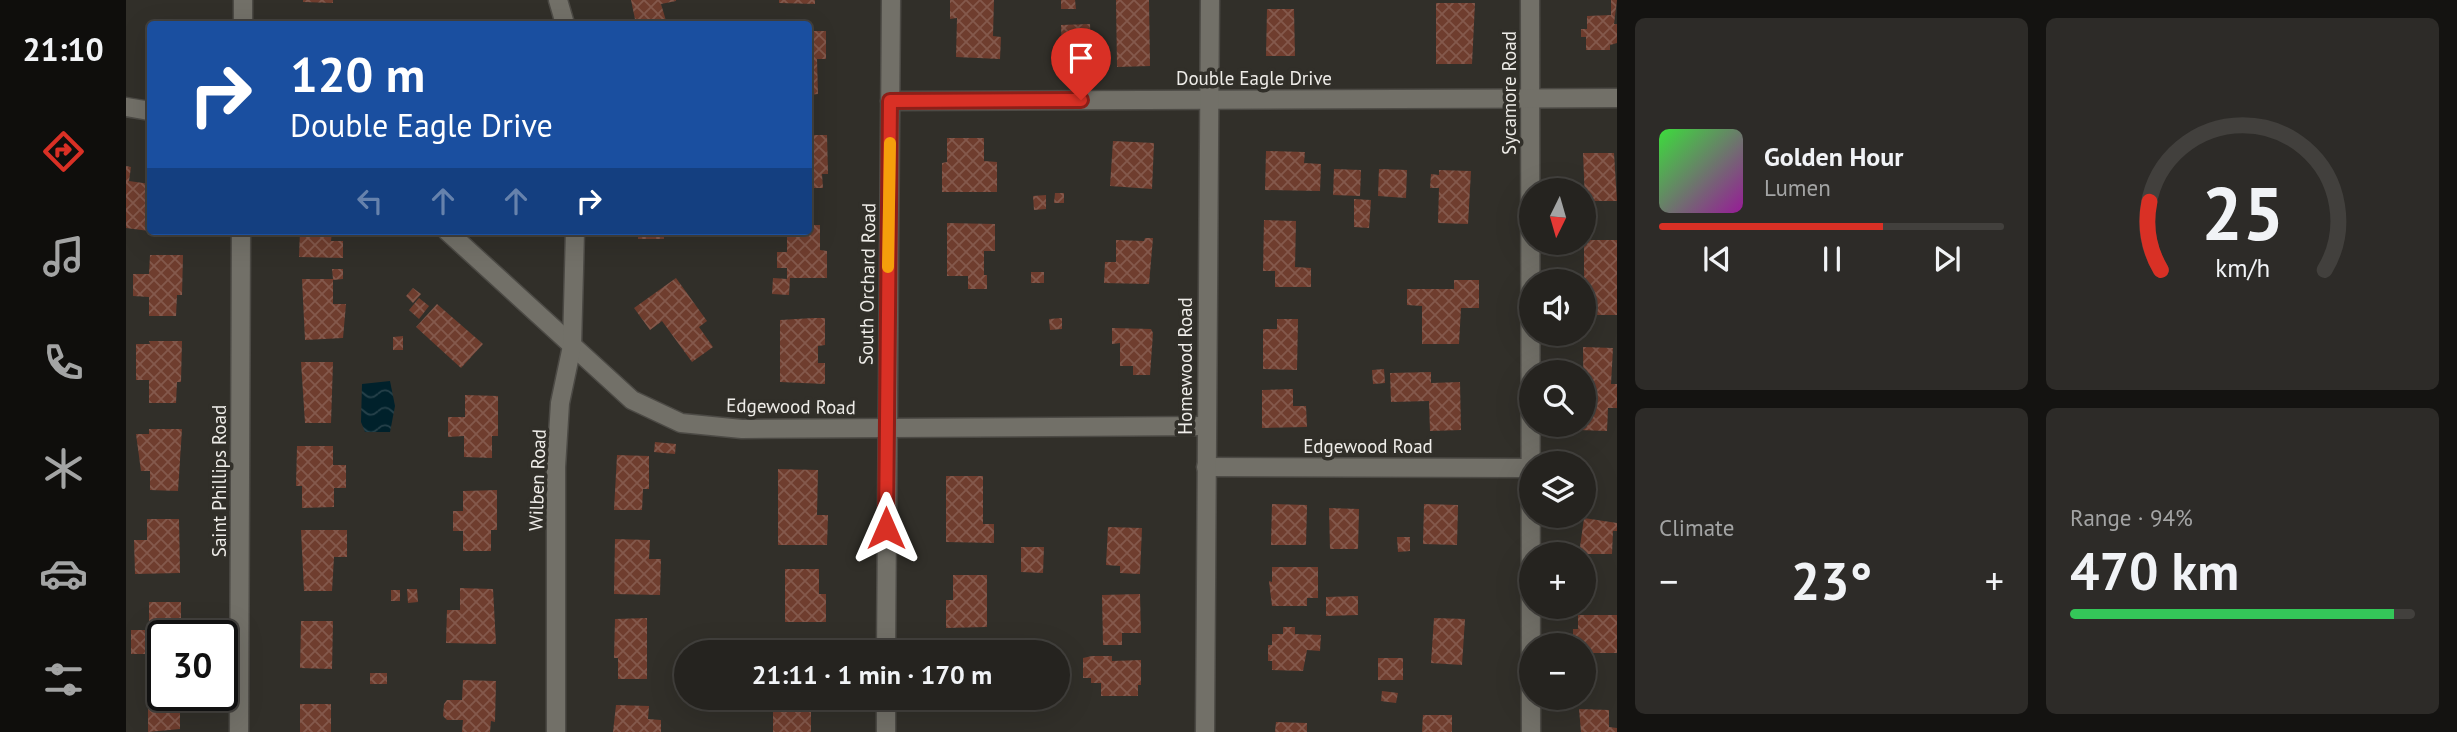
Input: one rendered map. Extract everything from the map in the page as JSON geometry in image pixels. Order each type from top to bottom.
[{"type":"street","points":[[243,0],[243,21]]},
{"type":"street","points":[[558,0],[564,21]]},
{"type":"street","name":"South Orchard Road","points":[[886,640],[891,0]]},
{"type":"street","name":"Homewood Road","points":[[1205,732],[1210,0]]},
{"type":"street","name":"Sycamore Road","points":[[1530,0],[1530,451]]},
{"type":"street","name":"Double Eagle Drive","points":[[890,101],[1617,98]]},
{"type":"street","points":[[126,107],[147,110]]},
{"type":"street","name":"Saint Phillips Road","points":[[239,732],[242,235]]},
{"type":"street","name":"Edgewood Road","points":[[451,235],[632,401],[681,423],[742,429],[1205,426]]},
{"type":"street","name":"Wilben Road","points":[[556,732],[556,467],[560,403],[572,345],[575,235]]},
{"type":"street","name":"Edgewood Road","points":[[1206,467],[1519,468]]},
{"type":"street","name":"Sycamore Road","points":[[1530,528],[1531,732]]},
{"type":"street","points":[[886,710],[886,732]]},
{"type":"water","points":[[390,381],[395,406],[390,432],[365,432],[361,422],[362,384]]},
{"type":"building","points":[[333,0],[333,3],[303,2]]},
{"type":"building","points":[[631,0],[676,0],[661,4],[666,21],[635,21]]},
{"type":"building","points":[[779,0],[815,0],[815,4],[779,3]]},
{"type":"building","points":[[950,0],[994,0],[993,36],[1001,37],[1000,59],[956,57],[957,18],[950,19]]},
{"type":"building","points":[[1061,0],[1075,0],[1076,9],[1061,9]]},
{"type":"building","points":[[1116,0],[1149,0],[1150,66],[1117,67]]},
{"type":"building","points":[[1611,0],[1617,0],[1614,24],[1617,24],[1617,43],[1610,45],[1610,50],[1586,50],[1586,37],[1581,37],[1581,29],[1587,29],[1587,16],[1611,15]]},
{"type":"building","points":[[1436,3],[1475,3],[1472,64],[1436,64]]},
{"type":"building","points":[[1267,9],[1294,9],[1295,56],[1266,56]]},
{"type":"building","points":[[1090,24],[1091,56],[1062,57],[1061,25]]},
{"type":"building","points":[[812,31],[826,31],[826,59],[817,59],[818,94],[812,95]]},
{"type":"building","points":[[812,135],[827,135],[828,174],[822,174],[823,188],[812,188]]},
{"type":"building","points":[[947,138],[984,138],[984,161],[997,162],[997,192],[942,192],[942,163],[947,162]]},
{"type":"building","points":[[1113,141],[1154,143],[1152,189],[1110,186]]},
{"type":"building","points":[[1266,151],[1305,152],[1304,163],[1321,164],[1320,191],[1265,190]]},
{"type":"building","points":[[1583,153],[1614,153],[1617,201],[1596,201],[1596,178],[1584,178]]},
{"type":"building","points":[[126,166],[131,167],[129,181],[147,184],[147,231],[126,228]]},
{"type":"building","points":[[1334,169],[1361,170],[1360,196],[1333,195]]},
{"type":"building","points":[[1379,169],[1407,170],[1406,198],[1378,196]]},
{"type":"building","points":[[1439,170],[1471,171],[1468,224],[1438,223],[1439,188],[1430,188],[1431,174],[1439,175]]},
{"type":"building","points":[[1055,193],[1064,193],[1064,203],[1054,203]]},
{"type":"building","points":[[1046,195],[1046,209],[1034,210],[1033,196]]},
{"type":"building","points":[[1354,199],[1371,200],[1369,228],[1354,227]]},
{"type":"building","points":[[1264,220],[1296,221],[1295,267],[1311,268],[1311,287],[1275,287],[1275,271],[1263,271]]},
{"type":"building","points":[[947,223],[995,224],[995,251],[984,251],[987,289],[968,289],[968,276],[947,276]]},
{"type":"building","points":[[812,225],[820,225],[820,250],[827,251],[827,278],[790,278],[789,295],[772,294],[773,278],[787,279],[787,268],[777,268],[777,252],[787,252],[787,235],[812,235]]},
{"type":"building","points":[[300,235],[332,235],[331,241],[343,241],[343,258],[299,257]]},
{"type":"building","points":[[638,235],[664,235],[664,239],[638,239]]},
{"type":"building","points":[[1145,238],[1153,238],[1149,284],[1104,283],[1105,262],[1116,262],[1116,240],[1144,241]]},
{"type":"building","points":[[1596,240],[1617,240],[1617,315],[1596,315],[1596,269],[1584,269],[1584,256],[1596,256]]},
{"type":"building","points":[[150,255],[183,255],[182,295],[177,295],[176,316],[149,316],[149,297],[133,296],[133,274],[149,274]]},
{"type":"building","points":[[332,269],[343,269],[343,279],[333,280],[333,304],[346,304],[343,338],[305,340],[302,279],[333,279]]},
{"type":"building","points":[[1031,272],[1044,272],[1044,283],[1031,283]]},
{"type":"building","points":[[676,278],[707,321],[699,327],[713,347],[692,362],[662,321],[650,330],[634,308]]},
{"type":"building","points":[[1454,280],[1479,280],[1479,308],[1461,308],[1459,344],[1422,344],[1422,306],[1407,305],[1407,289],[1454,289]]},
{"type":"building","points":[[413,288],[421,294],[413,303],[406,296]]},
{"type":"building","points":[[419,298],[429,306],[419,319],[409,310]]},
{"type":"building","points":[[437,304],[483,344],[461,368],[416,327]]},
{"type":"building","points":[[825,318],[825,345],[818,346],[818,363],[825,363],[825,384],[780,382],[780,320]]},
{"type":"building","points":[[1062,318],[1062,329],[1050,330],[1049,319]]},
{"type":"building","points":[[1277,319],[1298,319],[1297,370],[1263,369],[1263,329],[1277,329]]},
{"type":"building","points":[[1112,328],[1151,329],[1150,375],[1133,375],[1133,366],[1120,366],[1120,343],[1112,344]]},
{"type":"building","points":[[403,336],[403,350],[393,350],[393,337]]},
{"type":"building","points":[[149,341],[182,341],[181,382],[177,382],[176,403],[149,403],[149,380],[136,380],[136,344],[150,344]]},
{"type":"building","points":[[1583,347],[1613,348],[1611,384],[1617,384],[1617,408],[1608,408],[1607,431],[1596,431],[1596,360],[1583,360]]},
{"type":"building","points":[[301,362],[333,362],[331,423],[305,423]]},
{"type":"building","points":[[1384,369],[1385,383],[1373,384],[1372,370]]},
{"type":"building","points":[[1431,372],[1431,383],[1460,382],[1461,430],[1430,431],[1429,401],[1391,402],[1390,373]]},
{"type":"building","points":[[1293,389],[1293,406],[1306,406],[1307,427],[1262,428],[1262,390]]},
{"type":"building","points":[[465,395],[498,396],[498,436],[492,436],[492,458],[464,457],[464,436],[448,437],[448,417],[465,417]]},
{"type":"building","points":[[149,429],[182,429],[178,491],[150,490],[150,471],[141,471],[136,434],[149,434]]},
{"type":"building","points":[[655,442],[676,444],[675,454],[654,452]]},
{"type":"building","points":[[297,446],[333,446],[333,465],[346,465],[346,488],[334,488],[334,507],[302,508],[302,486],[296,486]]},
{"type":"building","points":[[617,455],[649,456],[649,489],[643,489],[642,510],[614,510]]},
{"type":"building","points":[[778,469],[818,470],[817,515],[828,515],[827,545],[778,545]]},
{"type":"building","points":[[946,476],[983,476],[983,524],[994,524],[994,543],[946,542]]},
{"type":"building","points":[[497,490],[497,530],[491,530],[491,551],[463,551],[463,531],[453,531],[453,511],[463,511],[463,491]]},
{"type":"building","points":[[1272,504],[1307,505],[1306,545],[1271,545]]},
{"type":"building","points":[[1424,504],[1458,505],[1457,545],[1423,544]]},
{"type":"building","points":[[1329,508],[1359,509],[1358,549],[1330,549]]},
{"type":"building","points":[[147,519],[179,519],[180,573],[135,574],[134,540],[147,540]]},
{"type":"building","points":[[1596,520],[1617,523],[1617,531],[1613,531],[1612,554],[1596,554],[1596,542],[1581,542],[1583,528],[1596,528]]},
{"type":"building","points":[[1108,527],[1142,528],[1140,574],[1120,573],[1120,566],[1106,565]]},
{"type":"building","points":[[301,530],[347,530],[347,557],[334,557],[332,591],[304,591]]},
{"type":"building","points":[[1397,537],[1410,537],[1410,551],[1398,552]]},
{"type":"building","points":[[615,539],[650,540],[649,559],[661,559],[660,595],[614,594]]},
{"type":"building","points":[[1021,547],[1044,547],[1043,573],[1021,572]]},
{"type":"building","points":[[1272,567],[1318,567],[1318,598],[1307,598],[1307,606],[1272,606],[1269,581],[1272,582]]},
{"type":"building","points":[[785,569],[819,569],[819,594],[826,594],[826,622],[785,622]]},
{"type":"building","points":[[953,575],[987,575],[987,627],[946,628],[946,600],[953,600]]},
{"type":"building","points":[[460,588],[493,589],[496,644],[446,643],[447,610],[460,610]]},
{"type":"building","points":[[407,589],[417,589],[418,602],[408,603]]},
{"type":"building","points":[[391,590],[400,590],[400,601],[391,601]]},
{"type":"building","points":[[1140,594],[1141,633],[1122,633],[1122,645],[1103,645],[1102,595]]},
{"type":"building","points":[[1358,596],[1358,615],[1326,616],[1326,597]]},
{"type":"building","points":[[149,602],[181,602],[181,620],[149,620]]},
{"type":"building","points":[[1596,615],[1617,615],[1617,653],[1596,653],[1596,633],[1573,633],[1573,629],[1578,629],[1578,619],[1596,619]]},
{"type":"building","points":[[647,618],[647,679],[618,679],[618,658],[614,658],[615,619]]},
{"type":"building","points":[[1434,618],[1465,619],[1462,665],[1431,663]]},
{"type":"building","points":[[301,621],[333,621],[332,669],[300,668]]},
{"type":"building","points":[[1283,627],[1295,627],[1295,634],[1321,635],[1320,651],[1307,650],[1303,671],[1272,670],[1272,661],[1268,661],[1268,645],[1272,645],[1272,634],[1283,634]]},
{"type":"building","points":[[131,630],[147,630],[147,654],[131,654]]},
{"type":"building","points":[[1112,656],[1112,661],[1141,660],[1138,696],[1101,696],[1101,683],[1091,683],[1091,678],[1083,678],[1083,658]]},
{"type":"building","points":[[1378,658],[1403,658],[1403,680],[1378,680]]},
{"type":"building","points":[[370,673],[387,673],[387,684],[370,684]]},
{"type":"building","points":[[463,680],[496,681],[495,722],[491,721],[490,732],[462,732],[463,720],[447,720],[443,716],[447,700],[462,700]]},
{"type":"building","points":[[1382,691],[1398,693],[1396,703],[1381,701]]},
{"type":"building","points":[[300,704],[331,704],[331,732],[300,732]]},
{"type":"building","points":[[616,705],[649,706],[648,719],[661,720],[661,732],[613,732]]},
{"type":"building","points":[[773,710],[811,710],[811,732],[773,732]]},
{"type":"building","points":[[1579,710],[1609,710],[1609,727],[1617,728],[1617,732],[1581,732]]},
{"type":"building","points":[[148,711],[180,711],[180,729],[148,732]]},
{"type":"building","points":[[1423,715],[1452,715],[1452,732],[1422,732]]},
{"type":"building","points":[[1276,722],[1307,723],[1307,732],[1275,732]]},
{"type":"slow traffic","points":[[888,267],[890,143]]},
{"type":"route","points":[[886,528],[890,101],[1081,100]]}]
